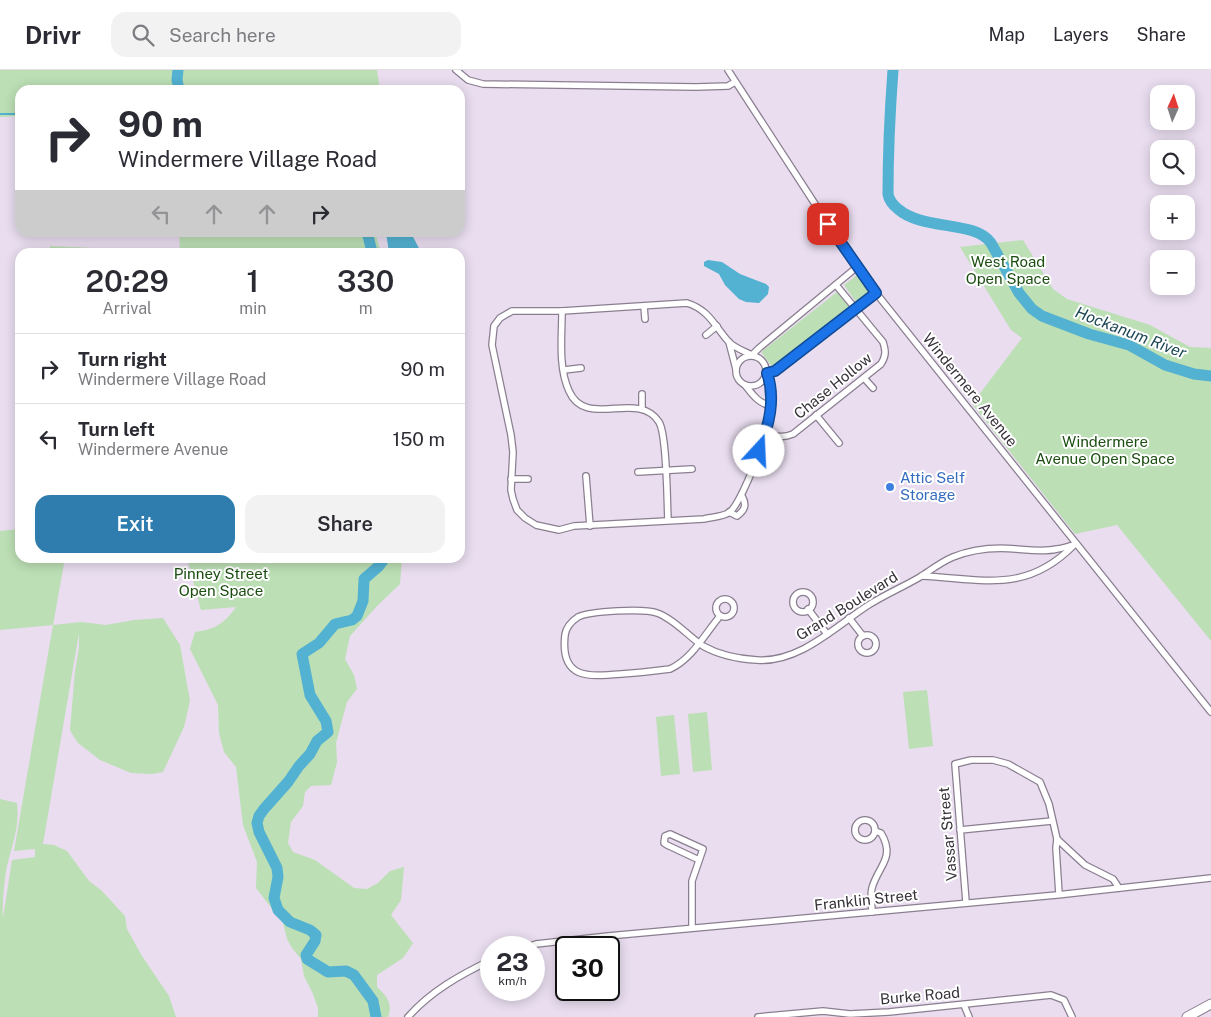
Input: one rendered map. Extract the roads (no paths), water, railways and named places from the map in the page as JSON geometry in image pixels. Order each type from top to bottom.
[{"type":"main road","points":[[1187,1017],[1211,1004]]},
{"type":"street","points":[[456,70],[468,80],[483,84],[696,87],[728,86],[735,82]]},
{"type":"street","name":"Windermere Avenue","points":[[728,70],[876,293],[1211,712]]},
{"type":"street","points":[[752,356],[758,348],[857,267]]},
{"type":"street","name":"Chase Hollow","points":[[766,432],[784,438],[793,434],[882,364],[886,358],[886,349],[883,342],[836,285]]},
{"type":"street","points":[[767,373],[775,371],[876,293]]},
{"type":"street","points":[[736,370],[737,365],[743,358],[757,356],[765,363],[771,385],[771,406],[766,432],[742,496],[729,512],[704,519],[574,526],[558,530],[536,525],[517,510],[513,499],[511,479],[513,452],[511,435],[492,345],[494,326],[500,318],[512,311],[562,311],[687,303],[698,306],[729,342],[752,356]]},
{"type":"street","points":[[644,306],[645,319]]},
{"type":"street","points":[[562,311],[564,370],[568,390],[580,405],[594,409],[642,409],[652,414],[660,424],[663,431],[668,520]]},
{"type":"street","points":[[706,335],[717,326]]},
{"type":"street","points":[[729,342],[738,379],[764,405],[771,406]]},
{"type":"street","points":[[564,370],[581,368]]},
{"type":"street","points":[[745,385],[759,385],[763,382],[767,373]]},
{"type":"street","points":[[864,378],[873,388]]},
{"type":"street","points":[[642,394],[642,409]]},
{"type":"street","points":[[816,415],[838,443]]},
{"type":"street","points":[[747,446],[759,451]]},
{"type":"street","points":[[638,472],[692,469]]},
{"type":"street","points":[[586,476],[590,526]]},
{"type":"street","points":[[511,479],[528,479]]},
{"type":"street","points":[[729,512],[737,516],[744,511],[745,506],[742,496]]},
{"type":"street","name":"Grand Boulevard","points":[[922,576],[979,581],[1016,578],[1044,568],[1064,555],[1076,544]]},
{"type":"street","name":"Grand Boulevard","points":[[699,642],[689,655],[678,665],[670,669],[595,677],[581,675],[572,668],[566,660],[564,644],[566,630],[578,617],[600,612],[641,611],[658,613],[666,617],[699,642],[722,654],[760,661],[779,658],[811,645],[869,604],[922,576],[939,564],[971,551],[993,548],[1039,551],[1056,550],[1076,544]]},
{"type":"street","points":[[808,609],[827,634]]},
{"type":"street","points":[[699,642],[720,616]]},
{"type":"street","points":[[849,618],[863,636]]},
{"type":"street","name":"Vassar Street","points":[[966,902],[954,764],[971,760],[993,760],[1008,764],[1022,771],[1040,782],[1049,804],[1052,821]]},
{"type":"street","points":[[960,830],[1052,821],[1057,840],[1059,894]]},
{"type":"street","points":[[872,912],[872,888],[886,859],[887,848],[881,833],[875,832]]},
{"type":"street","points":[[692,928],[692,881],[703,849],[670,834],[665,836],[664,843],[699,860]]},
{"type":"street","points":[[1057,840],[1085,865],[1113,880],[1119,888]]},
{"type":"street","name":"Franklin Street","points":[[545,943],[1211,878]]},
{"type":"street","points":[[408,1017],[433,993],[447,983],[480,966]]},
{"type":"street","name":"Burke Road","points":[[758,1017],[801,1015],[823,1011],[850,1014],[889,1014],[1051,995],[1064,1000],[1072,1017]]},
{"type":"street","points":[[964,1004],[969,1017]]},
{"type":"water","points":[[387,237],[413,237],[419,248],[388,248]]},
{"type":"water","points":[[708,260],[722,262],[740,274],[766,284],[769,287],[768,294],[759,303],[746,302],[739,299],[725,285],[719,274],[704,266],[704,262]]},
{"type":"waterway","name":"Hockanum River","points":[[178,70],[178,85]]},
{"type":"waterway","name":"Hockanum River","points":[[893,70],[888,194],[894,206],[909,216],[973,231],[983,236],[991,243],[1019,293],[1032,309],[1042,316],[1089,334],[1129,345],[1165,365],[1194,374],[1211,376]]},
{"type":"waterway","points":[[0,114],[15,114]]},
{"type":"waterway","name":"Hockanum River","points":[[368,237],[371,248]]},
{"type":"waterway","name":"Hockanum River","points":[[376,1017],[373,1001],[354,975],[346,971],[328,972],[307,959],[306,955],[315,941],[316,935],[310,930],[290,922],[278,910],[274,898],[278,877],[277,868],[259,832],[257,823],[264,809],[310,754],[317,741],[328,732],[326,721],[310,695],[302,654],[319,643],[335,624],[352,620],[357,616],[363,601],[364,579],[381,563]]},
{"type":"place","name":"Attic Self Storage","points":[[890,487]]},
{"type":"park label","name":"West Road Open Space","points":[[1008,270]]},
{"type":"park label","name":"Windermere Avenue Open Space","points":[[1105,450]]},
{"type":"park label","name":"Pinney Street Open Space","points":[[221,582]]}]
